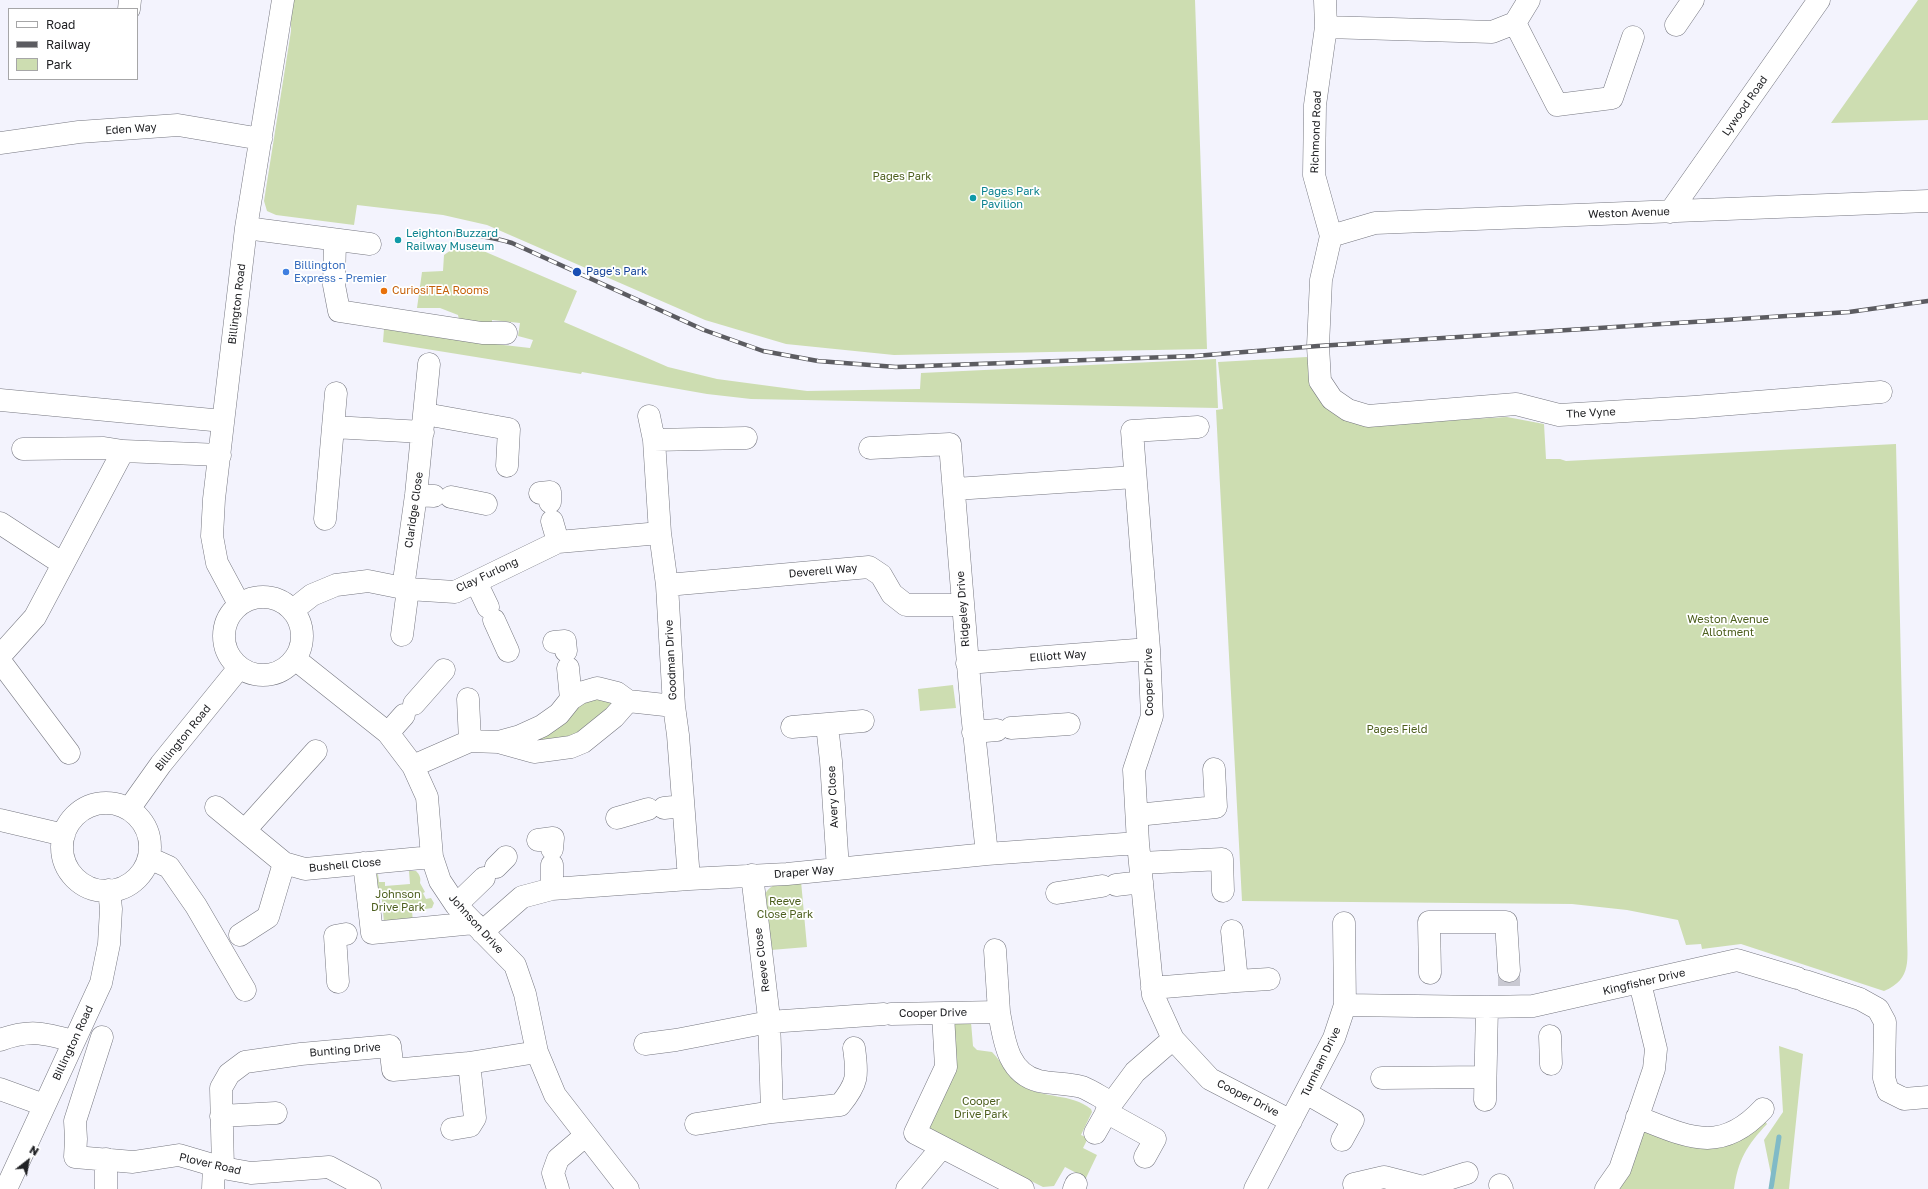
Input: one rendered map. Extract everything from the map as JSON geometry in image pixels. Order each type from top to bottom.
[{"type":"street","name":"Billington Road","points":[[239,604],[217,563],[212,536],[214,499],[246,228],[283,0]]},
{"type":"street","name":"Richmond Road","points":[[1320,306],[1321,280],[1331,236],[1314,175],[1315,105],[1326,28],[1325,0]]},
{"type":"street","points":[[1326,28],[1492,32],[1515,23],[1529,0]]},
{"type":"street","points":[[1676,26],[1693,0]]},
{"type":"street","name":"Lywood Road","points":[[1670,212],[1819,0]]},
{"type":"street","points":[[1515,23],[1557,105],[1612,98],[1633,37]]},
{"type":"street","name":"Eden Way","points":[[0,142],[79,132],[178,125],[261,139]]},
{"type":"street","name":"Weston Avenue","points":[[1331,236],[1375,223],[1928,201]]},
{"type":"street","points":[[246,228],[370,244]]},
{"type":"street","points":[[335,240],[334,285],[339,311],[468,331],[506,334]]},
{"type":"street","name":"The Vyne","points":[[1320,306],[1318,346],[1320,382],[1332,399],[1348,410],[1368,416],[1516,404],[1559,415],[1694,407],[1881,392]]},
{"type":"street","name":"Claridge Close","points":[[402,635],[405,588],[434,496],[424,423],[429,364]]},
{"type":"street","points":[[325,519],[336,393]]},
{"type":"street","points":[[0,400],[223,421]]},
{"type":"street","name":"Goodman Drive","points":[[649,416],[654,440],[660,534],[667,585],[674,706],[678,735],[665,807],[689,879]]},
{"type":"street","points":[[333,427],[424,423],[509,429],[507,466]]},
{"type":"street","name":"Cooper Drive","points":[[1198,427],[1132,431],[1149,650],[1152,716],[1134,770],[1140,863],[1152,988],[1153,994],[1173,1039],[1210,1079],[1291,1121]]},
{"type":"street","points":[[654,440],[746,438]]},
{"type":"street","name":"Ridgeley Drive","points":[[870,448],[950,444],[955,489],[962,605],[973,732],[986,854]]},
{"type":"street","points":[[23,449],[104,448],[122,451],[220,455]]},
{"type":"street","points":[[0,656],[35,617],[122,451]]},
{"type":"street","points":[[955,489],[1135,477]]},
{"type":"street","points":[[434,496],[486,504]]},
{"type":"street","points":[[548,505],[558,542]]},
{"type":"street","points":[[0,524],[63,564]]},
{"type":"street","name":"Clay Furlong","points":[[293,610],[312,595],[336,585],[368,581],[405,588],[455,592],[558,542],[660,534]]},
{"type":"street","name":"Deverell Way","points":[[667,585],[869,567],[881,575],[892,594],[906,605],[962,605]]},
{"type":"street","points":[[476,582],[508,651]]},
{"type":"street","points":[[255,597],[273,597],[284,602],[293,610],[299,620],[302,633],[301,645],[295,659],[286,668],[275,674],[262,676],[250,674],[239,668],[230,659],[225,648],[223,636],[225,624],[230,613],[239,604],[255,597]]},
{"type":"street","name":"Elliott Way","points":[[967,663],[1149,650]]},
{"type":"street","points":[[563,654],[571,699]]},
{"type":"street","name":"Johnson Drive","points":[[295,659],[388,732],[413,766],[427,797],[432,857],[440,881],[456,905],[515,966],[525,994],[538,1052],[555,1095],[585,1136],[628,1189]]},
{"type":"street","points":[[0,661],[69,753]]},
{"type":"street","name":"Billington Road","points":[[129,810],[161,764],[239,668]]},
{"type":"street","points":[[388,732],[444,670]]},
{"type":"street","points":[[498,742],[520,736],[542,726],[559,714],[571,699],[580,693],[597,688],[617,693],[628,701],[674,706]]},
{"type":"street","points":[[468,699],[470,741]]},
{"type":"street","points":[[413,766],[470,741],[498,742],[534,752],[571,747],[583,742],[614,717],[628,701]]},
{"type":"street","points":[[792,727],[863,721]]},
{"type":"street","points":[[973,732],[1069,724]]},
{"type":"street","name":"Avery Close","points":[[827,725],[838,869]]},
{"type":"street","points":[[246,830],[316,751]]},
{"type":"street","points":[[1137,815],[1216,807],[1214,769]]},
{"type":"street","points":[[99,803],[115,803],[129,810],[140,818],[147,831],[150,846],[149,858],[143,871],[134,881],[122,888],[109,890],[90,889],[75,879],[64,864],[64,835],[72,818],[84,808],[99,803]]},
{"type":"street","name":"Bushell Close","points":[[216,807],[284,862],[304,869],[432,857]]},
{"type":"street","points":[[617,818],[665,807]]},
{"type":"street","points":[[0,820],[64,835]]},
{"type":"street","points":[[547,851],[552,889]]},
{"type":"street","name":"Draper Way","points":[[478,928],[522,897],[552,889],[689,879],[787,874],[986,854],[1140,863]]},
{"type":"street","points":[[149,858],[169,867],[196,906],[245,990]]},
{"type":"street","points":[[1057,893],[1109,885],[1140,863],[1222,859],[1223,891]]},
{"type":"street","points":[[240,935],[268,917],[284,862]]},
{"type":"street","points":[[360,933],[364,863]]},
{"type":"street","points":[[456,905],[495,867]]},
{"type":"street","name":"Reeve Close","points":[[752,875],[769,1022],[772,1112]]},
{"type":"street","name":"Billington Road","points":[[6,1189],[101,983],[109,944],[111,909],[109,890]]},
{"type":"street","points":[[1431,989],[1429,922],[1506,922],[1509,988]]},
{"type":"street","name":"Turnham Drive","points":[[1255,1189],[1334,1038],[1345,1005],[1344,923]]},
{"type":"street","points":[[338,982],[335,936],[360,933],[478,928]]},
{"type":"street","points":[[1232,930],[1237,981]]},
{"type":"street","points":[[995,950],[999,1012],[1005,1047],[1013,1064],[1023,1074],[1038,1081],[1081,1087],[1155,1139],[1145,1157]]},
{"type":"street","name":"Kingfisher Drive","points":[[1345,1005],[1431,989],[1487,1007],[1509,988],[1550,1020],[1640,983],[1737,960],[1860,1000],[1878,1009],[1885,1022],[1884,1078],[1888,1091],[1904,1099],[1928,1097]]},
{"type":"street","points":[[1152,988],[1270,979]]},
{"type":"street","points":[[1606,1189],[1620,1169],[1654,1069],[1656,1049],[1640,983]]},
{"type":"street","points":[[1485,1100],[1487,1007]]},
{"type":"street","name":"Cooper Drive","points":[[769,1022],[887,1014],[999,1012]]},
{"type":"street","points":[[943,1014],[946,1068],[915,1133],[1023,1189]]},
{"type":"street","points":[[1550,1020],[1551,1064]]},
{"type":"street","points":[[645,1044],[676,1040],[769,1022]]},
{"type":"street","points":[[0,1040],[16,1034],[43,1033],[73,1042]]},
{"type":"street","name":"Plover Road","points":[[102,1037],[75,1121],[75,1157],[133,1162],[178,1155],[250,1173],[329,1167],[361,1187]]},
{"type":"street","points":[[1095,1133],[1109,1108],[1135,1072],[1173,1039]]},
{"type":"street","name":"Bunting Drive","points":[[213,1189],[218,1166],[221,1088],[229,1074],[245,1062],[301,1054],[390,1046],[393,1070],[469,1063],[538,1052]]},
{"type":"street","points":[[696,1124],[772,1112],[840,1105],[852,1090],[857,1071],[854,1048]]},
{"type":"street","points":[[452,1128],[470,1126],[475,1118],[469,1063]]},
{"type":"street","points":[[1382,1078],[1485,1077]]},
{"type":"street","points":[[0,1089],[44,1105]]},
{"type":"street","points":[[1306,1093],[1353,1120],[1342,1140]]},
{"type":"street","points":[[1637,1117],[1673,1132],[1693,1137],[1711,1139],[1731,1134],[1752,1121],[1763,1109]]},
{"type":"street","points":[[221,1116],[276,1113]]},
{"type":"street","points":[[558,1189],[552,1173],[558,1159],[585,1136]]},
{"type":"street","points":[[907,1189],[942,1147]]},
{"type":"street","points":[[106,1159],[106,1189]]},
{"type":"street","points":[[1354,1184],[1384,1177],[1423,1188],[1467,1173]]},
{"type":"green space","name":"Pages Park","points":[[293,0],[1195,0],[1207,349],[894,355],[786,344],[705,320],[487,225],[443,215],[357,205],[354,225],[276,215],[267,211],[264,201],[291,31]]},
{"type":"green space","points":[[1918,0],[1928,0],[1928,120],[1831,123]]},
{"type":"green space","points":[[454,248],[481,250],[577,291],[564,322],[668,367],[717,379],[807,391],[920,389],[921,373],[1216,359],[1218,408],[751,399],[707,394],[582,372],[581,374],[383,342],[384,329],[451,339],[530,348],[533,340],[518,336],[520,323],[492,320],[492,326],[460,324],[458,315],[440,308],[417,308],[422,272],[443,271],[444,255]]},
{"type":"green space","points":[[1307,357],[1323,402],[1369,425],[1507,417],[1544,424],[1546,459],[1560,459],[1566,461],[1896,444],[1907,950],[1906,967],[1900,980],[1884,991],[1741,944],[1702,949],[1701,944],[1686,945],[1678,920],[1627,910],[1572,904],[1242,901],[1216,410],[1223,409],[1218,362]]},
{"type":"green space","points":[[953,685],[956,708],[920,711],[918,689]]},
{"type":"green space","points":[[588,697],[610,698],[614,707],[576,737],[525,743]]},
{"type":"green space","name":"Johnson Drive Park","points":[[409,871],[416,871],[418,874],[426,899],[431,898],[434,903],[432,908],[412,911],[413,923],[384,922],[381,890],[377,888],[372,875],[378,874],[379,882],[385,882],[385,886],[410,884]]},
{"type":"green space","name":"Reeve Close Park","points":[[801,881],[807,947],[771,950],[765,895],[767,890],[775,885]]},
{"type":"green space","name":"Cooper Drive Park","points":[[971,1022],[973,1046],[977,1050],[992,1052],[1009,1075],[1017,1083],[1039,1093],[1075,1100],[1091,1109],[1092,1112],[1081,1135],[1088,1138],[1083,1148],[1097,1155],[1086,1178],[1065,1167],[1054,1186],[1043,1187],[925,1128],[948,1024]]},
{"type":"green space","points":[[1779,1046],[1803,1054],[1789,1189],[1774,1189],[1764,1140],[1783,1112]]},
{"type":"green space","points":[[1764,1120],[1767,1124],[1744,1154],[1738,1170],[1734,1189],[1615,1189],[1645,1123],[1669,1133]]},
{"type":"waterway","points":[[1771,1189],[1779,1137]]},
{"type":"tunnel","points":[[1509,971],[1509,986]]},
{"type":"railway","points":[[427,233],[480,236],[512,243],[704,330],[763,351],[818,361],[896,367],[1195,356],[1318,346],[1849,312],[1928,301]]},
{"type":"place","name":"Pages Park Pavilion","points":[[973,198]]},
{"type":"place","name":"Leighton Buzzard Railway Museum","points":[[398,240]]},
{"type":"place","name":"Billington Express - Premier","points":[[286,272]]},
{"type":"place","name":"Page's Park","points":[[577,272]]},
{"type":"place","name":"CuriosiTEA Rooms","points":[[384,291]]},
{"type":"park label","name":"Weston Avenue Allotment","points":[[1728,626]]},
{"type":"park label","name":"Pages Field","points":[[1397,730]]}]
